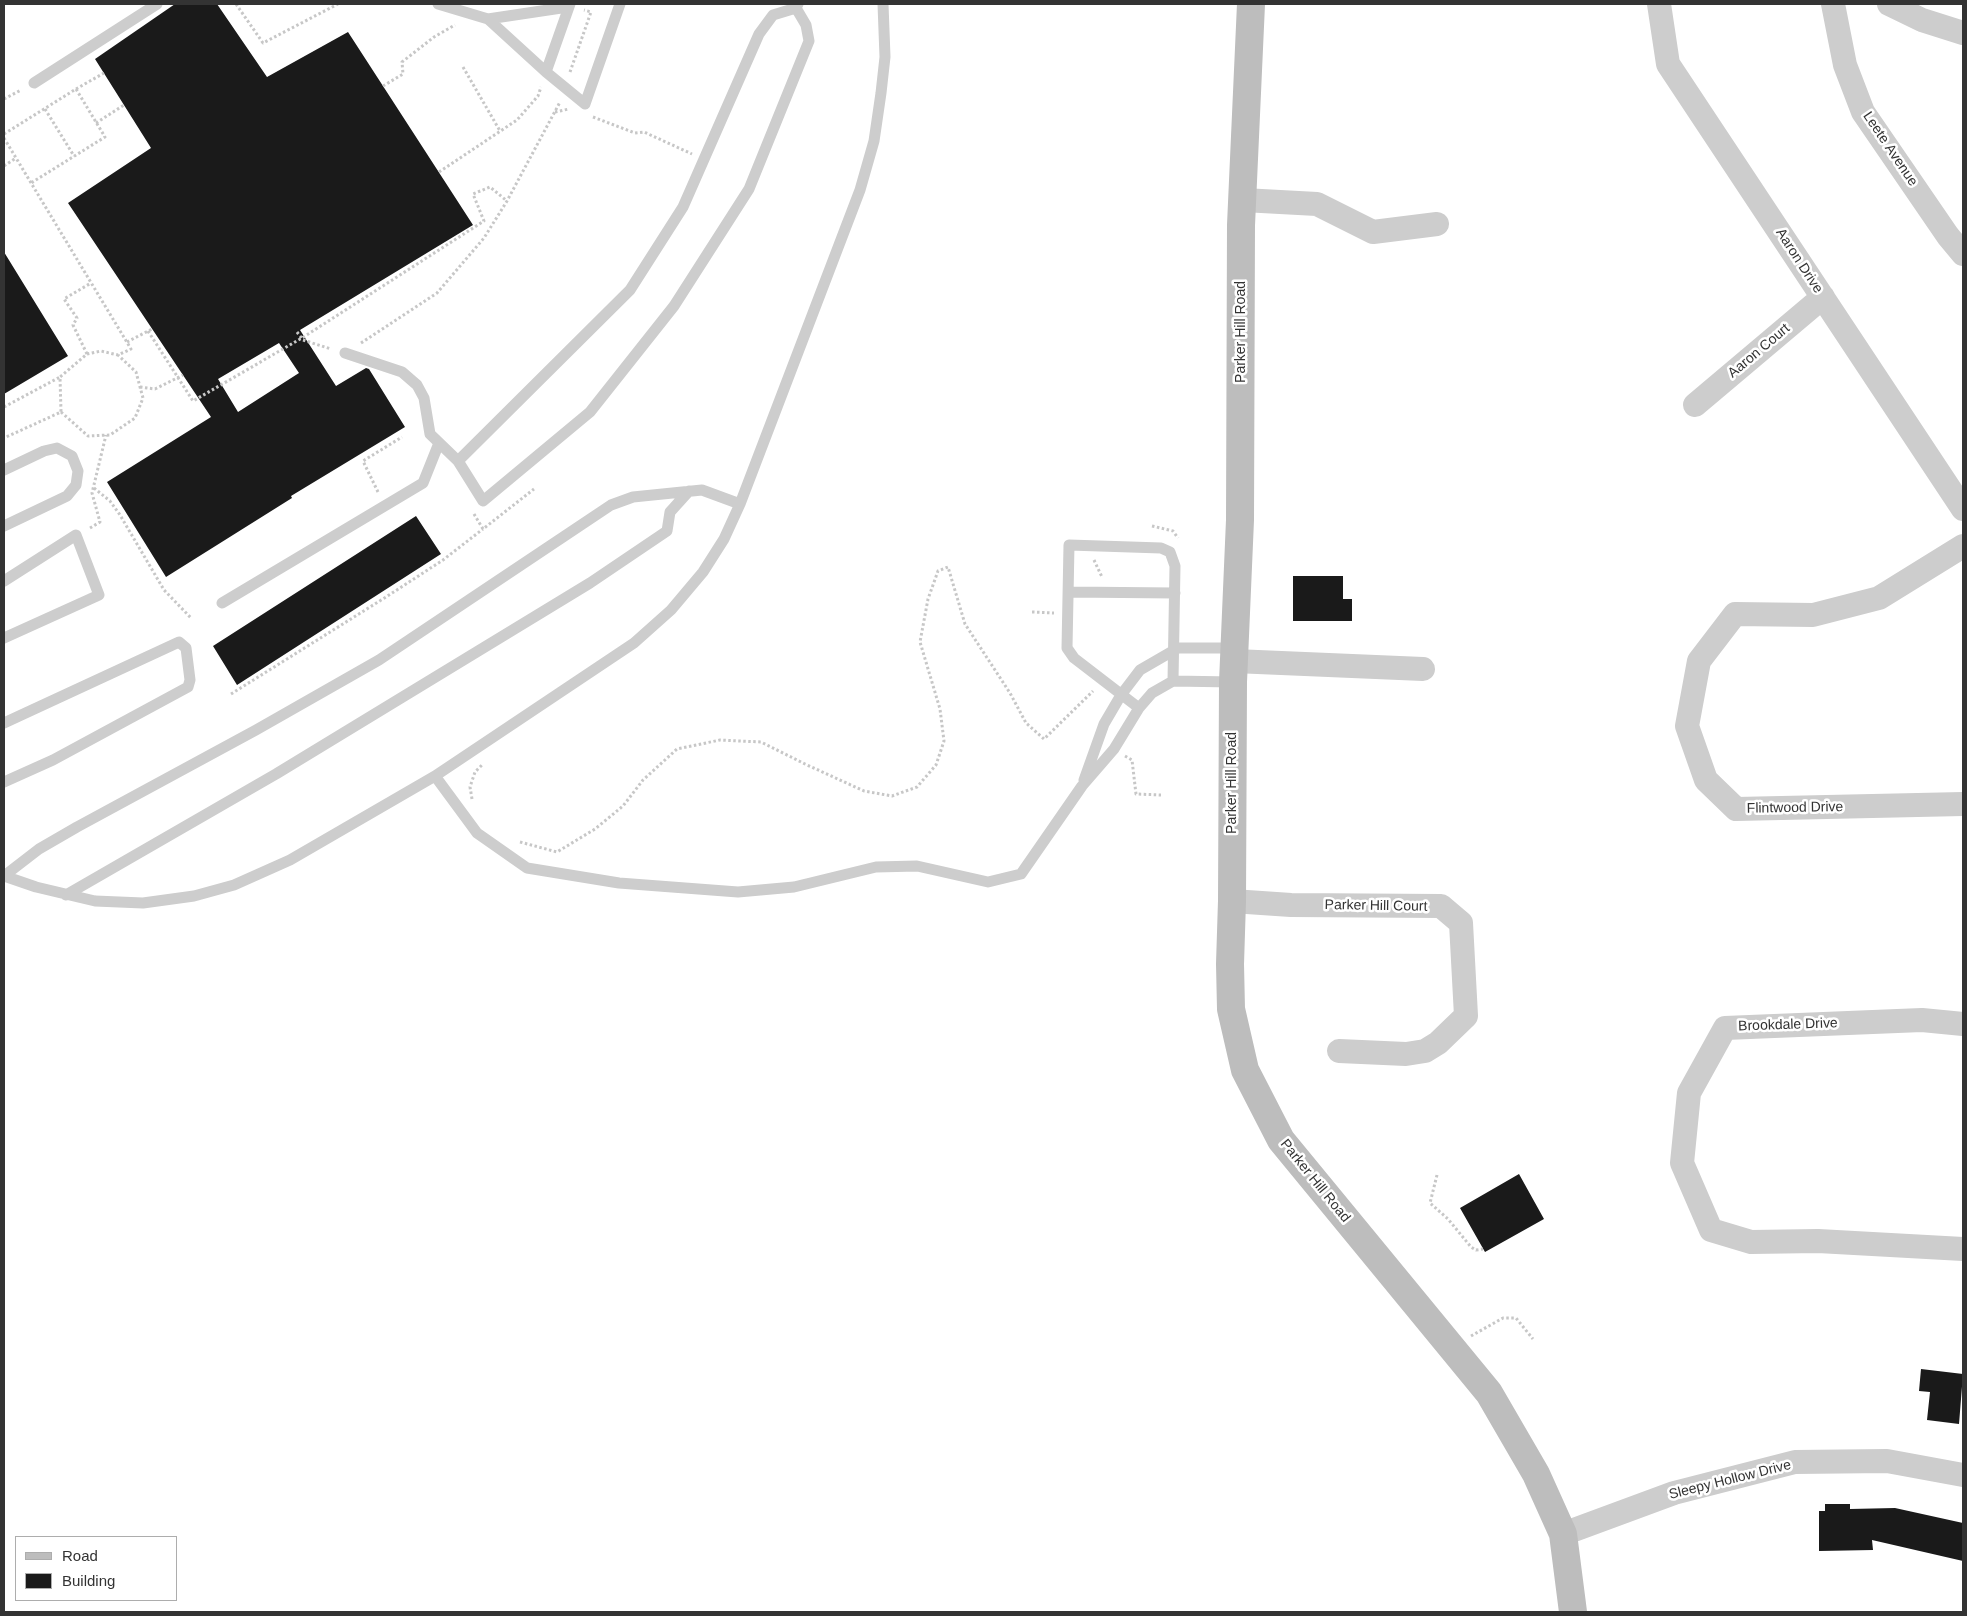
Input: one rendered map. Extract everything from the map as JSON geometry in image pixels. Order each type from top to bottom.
[{"type":"street","name":"Parker Hill Road","points":[[1251,4],[1241,235],[1240,520],[1234,663],[1231,1009],[1245,1070],[1281,1140],[1489,1393],[1536,1474],[1562,1534],[1573,1612]]},
{"type":"street","name":"Aaron Drive","points":[[1659,4],[1668,64],[1963,509]]},
{"type":"street","name":"Leete Avenue","points":[[1833,4],[1845,65],[1863,112],[1948,236],[1963,254]]},
{"type":"street","points":[[1889,4],[1922,20],[1963,33]]},
{"type":"street","points":[[1243,200],[1317,204],[1373,232],[1437,224]]},
{"type":"street","name":"Aaron Court","points":[[1694,405],[1823,296]]},
{"type":"street","name":"Flintwood Drive","points":[[1963,546],[1879,598],[1813,616],[1735,614],[1699,661],[1687,726],[1706,780],[1736,809],[1963,804]]},
{"type":"street","points":[[1234,663],[1423,669]]},
{"type":"street","name":"Parker Hill Court","points":[[1232,901],[1291,905],[1441,906],[1461,923],[1466,1016],[1438,1043],[1425,1051],[1406,1054],[1339,1051]]},
{"type":"street","name":"Brookdale Drive","points":[[1963,1024],[1922,1020],[1726,1028],[1689,1093],[1682,1164],[1711,1230],[1752,1242],[1818,1241],[1963,1249]]},
{"type":"street","name":"Sleepy Hollow Drive","points":[[1562,1534],[1674,1493],[1795,1462],[1887,1461],[1963,1475]]},
{"type":"lane","points":[[34,83],[157,4]]},
{"type":"lane","points":[[438,4],[488,19],[569,6],[546,72]]},
{"type":"lane","points":[[488,19],[546,72],[581,100],[620,4]]},
{"type":"lane","points":[[4,876],[66,895],[95,901],[143,903],[194,896],[234,885],[290,860],[435,776],[634,643],[671,610],[703,572],[724,539],[740,504],[860,190],[874,142],[883,75],[885,57],[883,4]]},
{"type":"lane","points":[[345,353],[402,372],[417,385],[424,398],[430,434],[458,461],[482,501],[590,412],[674,306],[750,188],[809,41],[806,25],[797,6],[773,15],[759,34],[683,207],[630,290],[458,461]]},
{"type":"lane","points":[[222,603],[423,483],[439,443]]},
{"type":"lane","points":[[4,470],[57,448],[72,456],[78,472],[76,485],[67,496],[4,526]]},
{"type":"lane","points":[[4,876],[39,849],[379,660],[611,504],[633,496],[702,490],[740,504]]},
{"type":"lane","points":[[66,895],[276,774],[590,583],[667,531],[670,512],[689,491]]},
{"type":"lane","points":[[4,581],[76,535],[99,595],[4,638]]},
{"type":"lane","points":[[1139,708],[1074,658],[1067,648],[1070,545],[1161,548],[1170,552],[1175,566],[1173,681]]},
{"type":"lane","points":[[1069,592],[1175,593]]},
{"type":"lane","points":[[4,723],[179,642],[186,648],[190,680],[188,687],[53,760],[4,782]]},
{"type":"lane","points":[[1082,786],[1104,724],[1121,695],[1140,670],[1178,648],[1234,663]]},
{"type":"lane","points":[[435,776],[477,833],[527,868],[619,883],[738,892],[794,887],[876,867],[917,866],[988,882],[1021,874],[1082,786],[1114,749],[1139,708],[1152,693],[1173,681],[1234,663]]},
{"type":"path","points":[[236,4],[263,43],[338,4]]},
{"type":"path","points":[[297,332],[303,340],[345,353],[437,293],[484,238],[507,201],[560,101],[581,100],[580,88],[569,75],[591,12],[569,6]]},
{"type":"path","points":[[383,86],[404,74],[402,62],[434,37],[473,15]]},
{"type":"path","points":[[463,67],[500,131]]},
{"type":"path","points":[[439,172],[517,120],[538,96],[546,72]]},
{"type":"path","points":[[104,73],[4,136],[128,342],[131,349],[118,355]]},
{"type":"path","points":[[31,183],[105,137],[76,89]]},
{"type":"path","points":[[96,123],[124,105]]},
{"type":"path","points":[[554,112],[574,108]]},
{"type":"path","points":[[45,109],[74,156]]},
{"type":"path","points":[[591,116],[635,133],[644,132],[703,159]]},
{"type":"path","points":[[4,166],[16,158]]},
{"type":"path","points":[[148,331],[193,401],[302,338],[484,221],[473,194],[490,187],[507,201]]},
{"type":"path","points":[[87,354],[73,325],[77,318],[64,299],[91,283]]},
{"type":"path","points":[[128,342],[152,329]]},
{"type":"path","points":[[4,408],[60,377],[87,354],[101,351],[118,355],[136,372],[142,398],[135,418],[110,434],[88,436],[60,412],[60,377]]},
{"type":"path","points":[[140,387],[155,389],[183,375]]},
{"type":"path","points":[[4,438],[60,412]]},
{"type":"path","points":[[76,535],[100,522],[92,493],[106,435]]},
{"type":"path","points":[[384,506],[362,461],[402,437]]},
{"type":"path","points":[[94,488],[110,502],[120,515],[164,590],[191,618]]},
{"type":"path","points":[[231,694],[443,560],[483,529]]},
{"type":"path","points":[[515,839],[523,844],[557,852],[595,829],[623,806],[643,780],[677,748],[720,740],[761,742],[864,791],[892,796],[917,787],[936,765],[944,741],[940,709],[920,642],[928,599],[938,571],[948,567],[965,624],[1010,694],[1026,724],[1044,739],[1091,694],[1101,680]]},
{"type":"path","points":[[1114,749],[1132,760],[1136,794],[1161,795]]},
{"type":"path","points":[[475,806],[470,787],[475,772],[487,761]]},
{"type":"path","points":[[1436,1175],[1430,1203],[1448,1219],[1470,1247],[1476,1250],[1483,1249]]},
{"type":"path","points":[[1464,1340],[1503,1318],[1516,1318],[1533,1340]]},
{"type":"building","points":[[175,4],[217,4],[267,77],[348,32],[473,225],[300,330],[336,386],[366,368],[369,369],[405,427],[291,496],[292,498],[166,577],[107,482],[211,417],[68,203],[151,148],[95,59]],"holes":[[[279,343],[299,373],[238,412],[218,379]]]},
{"type":"building","points":[[4,252],[68,356],[4,394]]},
{"type":"building","points":[[416,516],[441,554],[237,685],[213,646]]},
{"type":"building","points":[[1293,576],[1343,576],[1343,599],[1352,599],[1352,621],[1293,621]]},
{"type":"building","points":[[1519,1174],[1544,1219],[1485,1252],[1460,1208]]},
{"type":"building","points":[[1921,1369],[1963,1374],[1959,1424],[1927,1420],[1930,1392],[1919,1391]]},
{"type":"building","points":[[1825,1504],[1850,1504],[1850,1509],[1895,1508],[1963,1523],[1963,1561],[1872,1540],[1873,1550],[1819,1551],[1819,1511],[1825,1511]]}]
